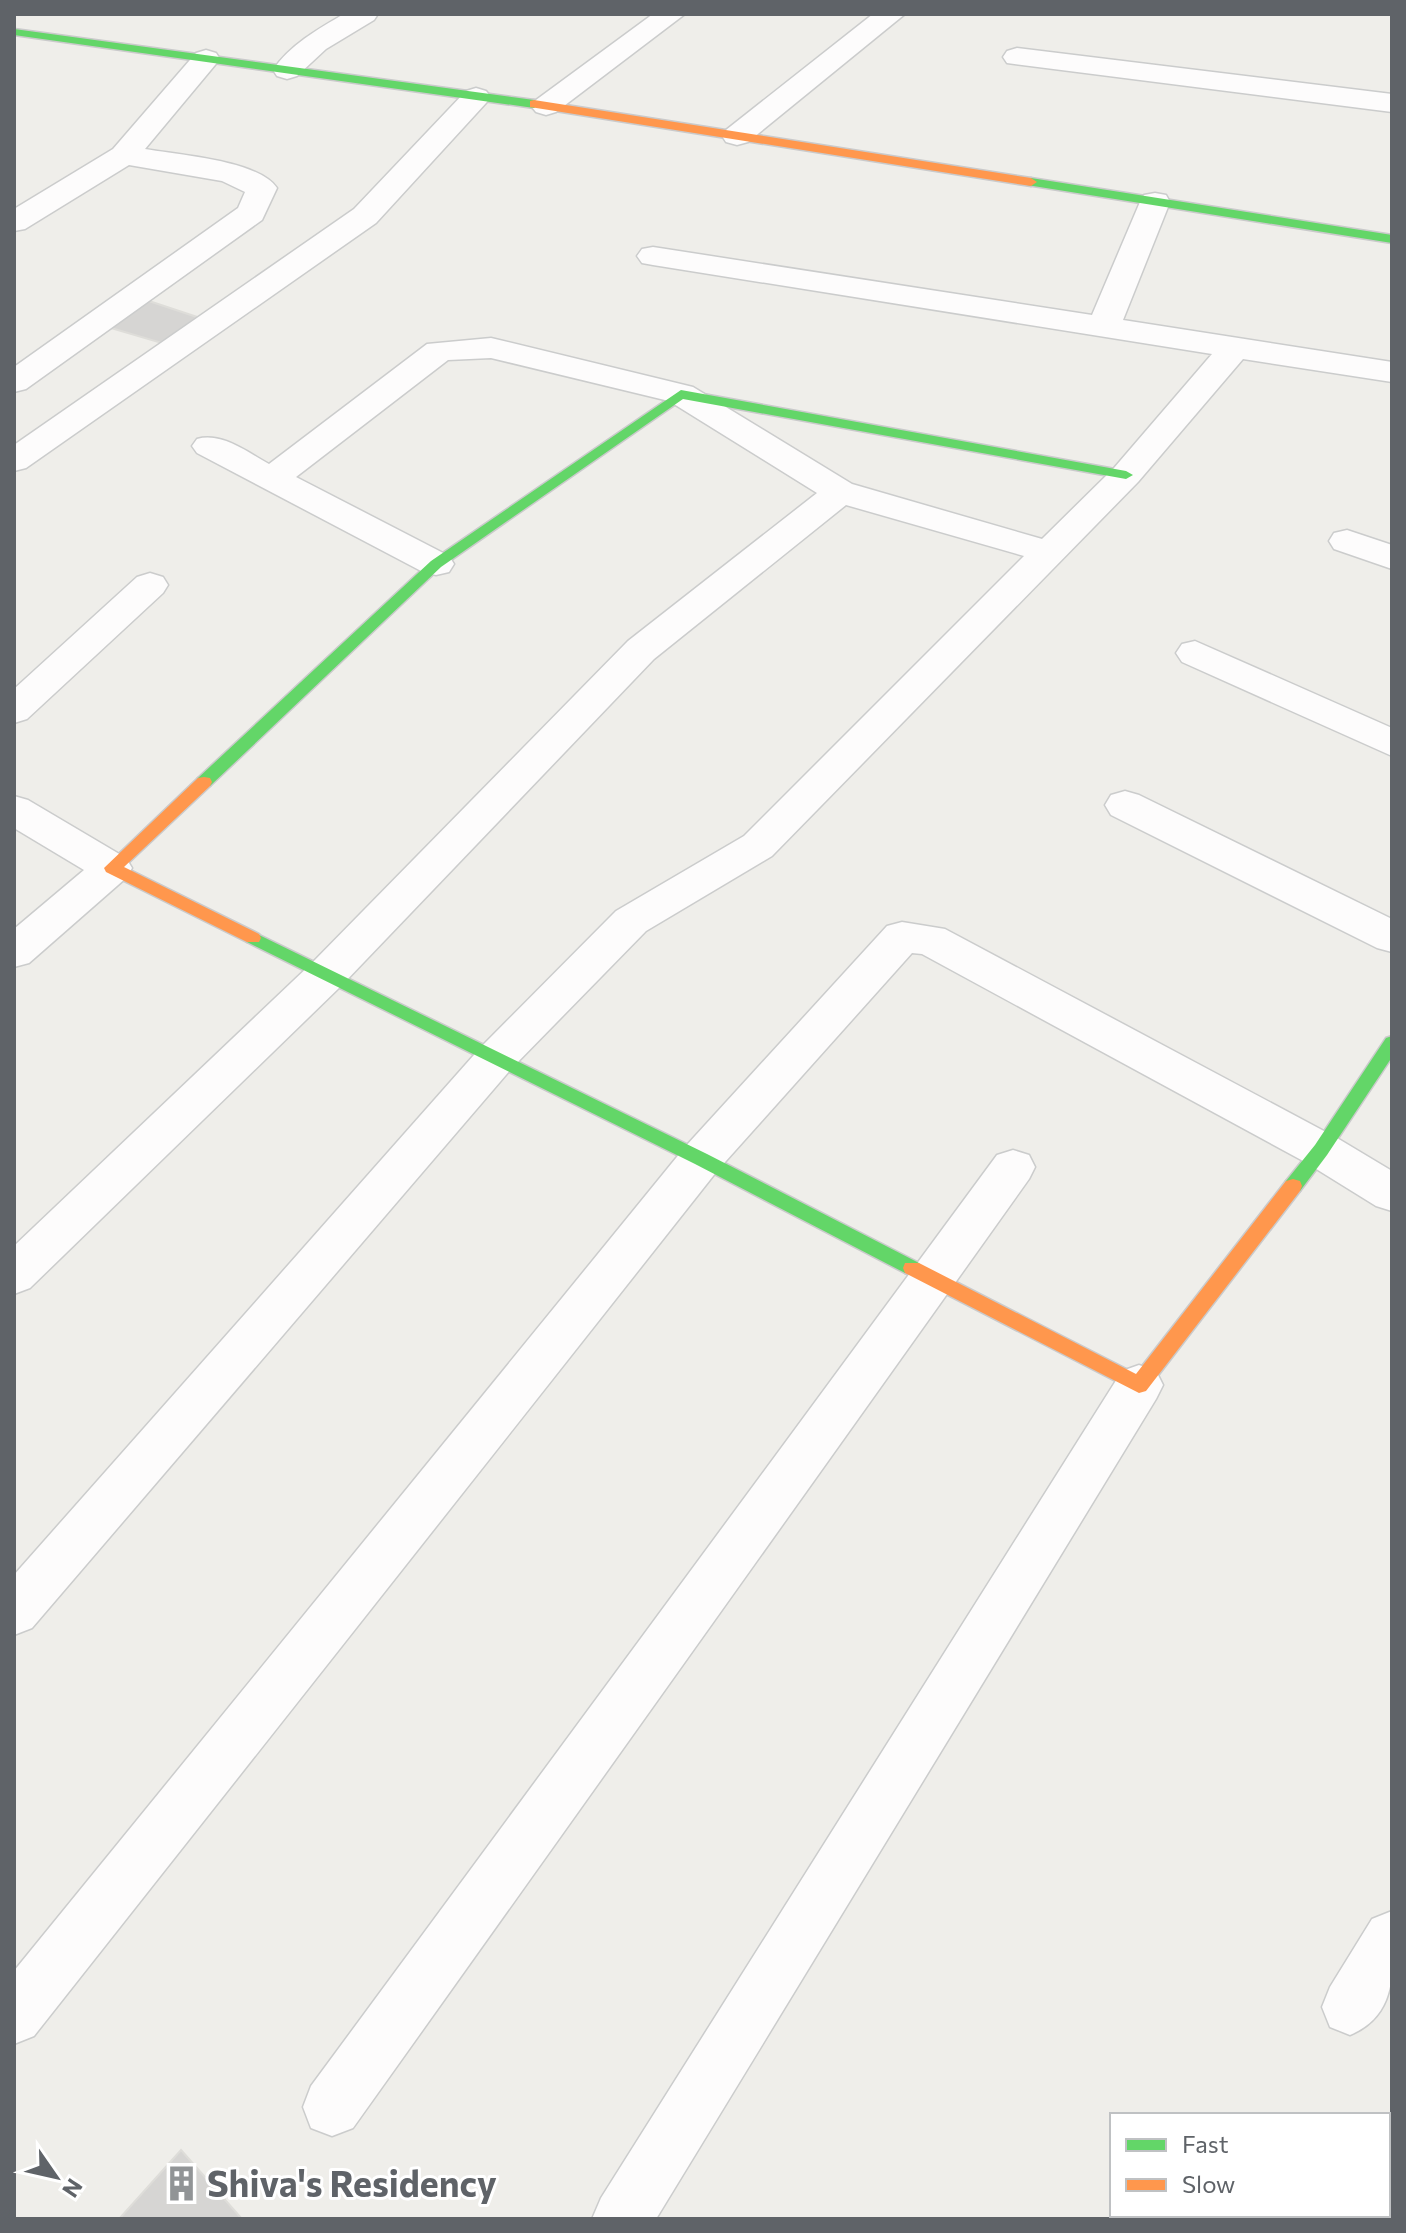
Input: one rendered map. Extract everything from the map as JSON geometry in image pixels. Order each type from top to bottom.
[{"type":"street","points":[[287,70],[316,43],[364,14]]},
{"type":"street","points":[[546,106],[671,14]]},
{"type":"street","points":[[737,136],[891,14]]},
{"type":"street","points":[[14,32],[546,106],[1392,239]]},
{"type":"street","points":[[1017,57],[1392,103]]},
{"type":"street","points":[[14,222],[124,155],[206,59]]},
{"type":"street","points":[[14,461],[365,216],[476,97]]},
{"type":"street","points":[[14,382],[251,213],[262,188],[230,173],[124,155]]},
{"type":"street","points":[[1103,328],[1155,202]]},
{"type":"street","points":[[653,256],[1392,372]]},
{"type":"street","points":[[271,479],[439,351],[491,348],[681,394],[1126,475]]},
{"type":"street","points":[[14,1612],[496,1058],[631,921],[758,846],[1126,475],[1234,349]]},
{"type":"street","points":[[681,394],[840,492],[1049,552]]},
{"type":"street","points":[[14,952],[112,868],[436,564],[681,394]]},
{"type":"street","points":[[209,446],[436,564]]},
{"type":"street","points":[[14,1275],[327,974],[641,650],[840,492]]},
{"type":"street","points":[[1347,541],[1392,558]]},
{"type":"street","points":[[14,710],[150,585]]},
{"type":"street","points":[[1195,653],[1392,743]]},
{"type":"street","points":[[1125,805],[1392,937]]},
{"type":"street","points":[[14,810],[112,868],[701,1159],[1139,1385]]},
{"type":"street","points":[[14,2016],[701,1159],[902,937],[930,940],[1321,1150],[1392,1193]]},
{"type":"street","points":[[622,2219],[1139,1385],[1321,1150],[1392,1043]]},
{"type":"street","points":[[332,2107],[1013,1167]]},
{"type":"street","points":[[1350,2007],[1392,1938]]},
{"type":"building","points":[[143,299],[197,317],[165,344],[111,328]]},
{"type":"building","name":"Shiva's Residency","points":[[181,2150],[242,2219],[119,2219]]},
{"type":"traffic: fast","points":[[14,32],[534,104]]},
{"type":"traffic: fast","points":[[1031,182],[1392,239]]},
{"type":"traffic: fast","points":[[204,782],[436,564],[681,394],[1126,475]]},
{"type":"traffic: fast","points":[[253,938],[701,1159],[912,1268]]},
{"type":"traffic: fast","points":[[1293,1186],[1321,1150],[1392,1043]]},
{"type":"traffic: slow","points":[[534,104],[1031,182]]},
{"type":"traffic: slow","points":[[204,782],[112,868],[253,938]]},
{"type":"traffic: slow","points":[[912,1268],[1139,1385],[1293,1186]]},
{"type":"place","name":"Shiva's Residency","points":[[181,2184]]}]
